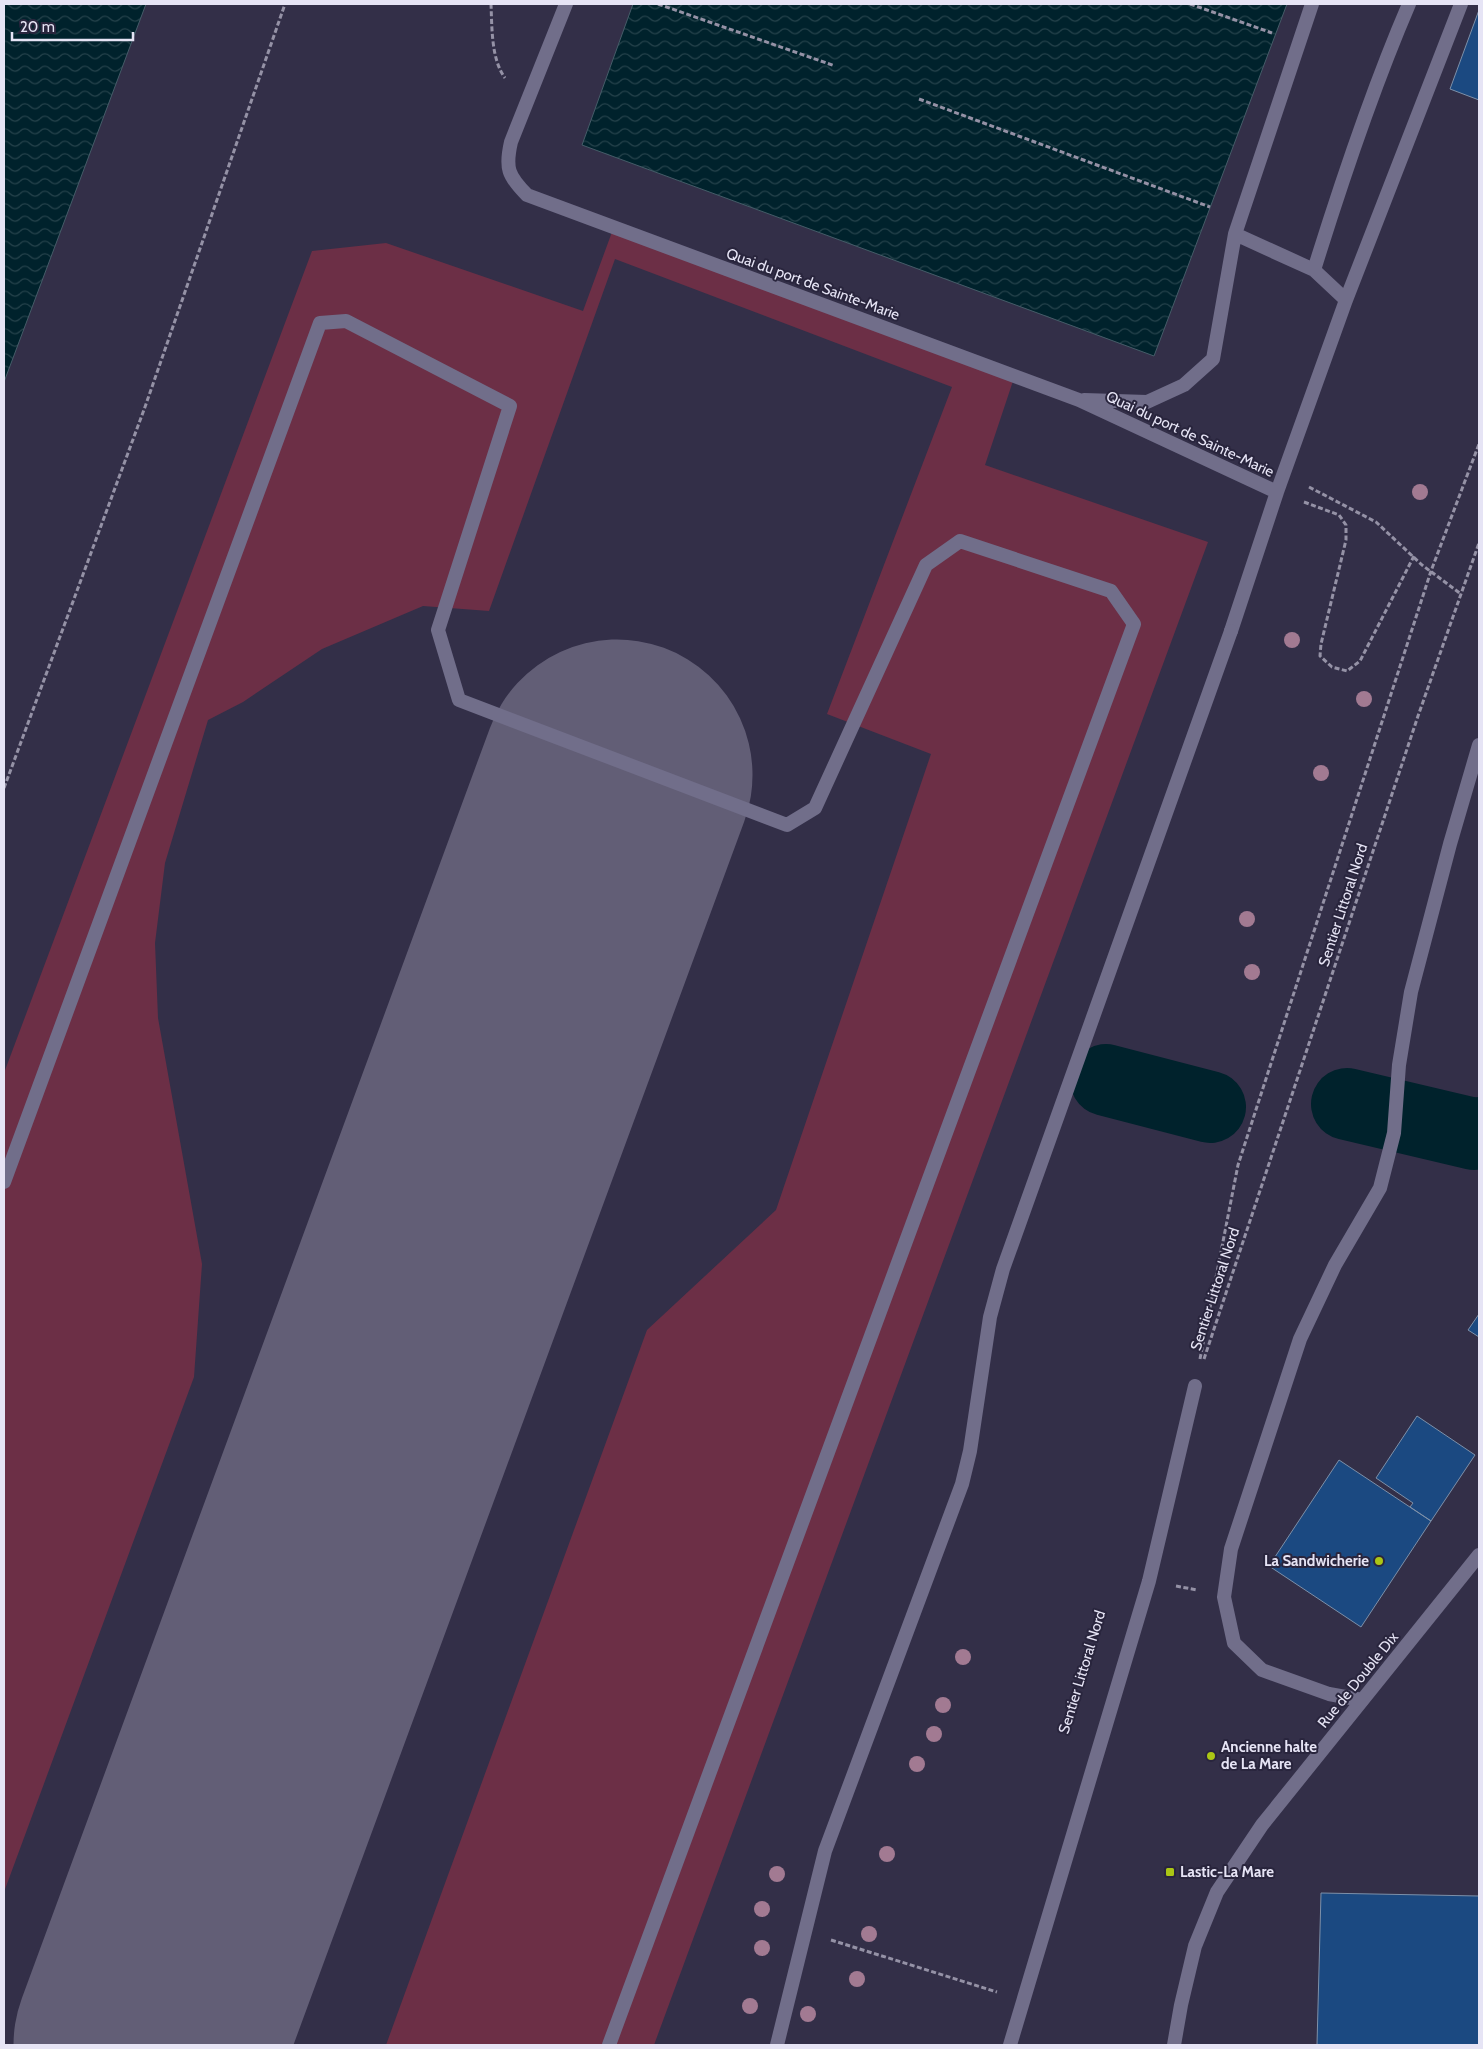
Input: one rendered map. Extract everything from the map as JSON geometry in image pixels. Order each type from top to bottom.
[{"type":"street","name":"Quai du port de Sainte-Marie","points":[[566,4],[528,102],[510,142],[507,160],[513,181],[528,194],[1079,400],[1277,492]]},
{"type":"street","points":[[1079,400],[1147,402],[1184,385],[1213,359],[1234,234],[1312,4]]},
{"type":"street","points":[[1314,270],[1338,190],[1395,36],[1409,4]]},
{"type":"street","points":[[778,2045],[825,1851],[962,1484],[970,1451],[990,1317],[1003,1269],[1232,630],[1277,492],[1346,300],[1461,4]]},
{"type":"street","points":[[1234,234],[1314,270],[1346,300]]},
{"type":"street","points":[[4,1182],[320,323],[346,321],[510,406],[438,630],[459,700],[788,824],[815,808],[926,565],[960,541],[1111,591],[1134,624],[609,2045]]},
{"type":"street","points":[[1362,1700],[1328,1694],[1262,1670],[1234,1643],[1224,1597],[1231,1549],[1300,1339],[1335,1265],[1380,1188],[1394,1133],[1399,1065],[1411,992],[1450,844],[1479,745]]},
{"type":"street","points":[[1010,2045],[1148,1581],[1195,1386]]},
{"type":"street","name":"Rue de Double Dix","points":[[1174,2045],[1195,1946],[1217,1892],[1262,1825],[1479,1555]]},
{"type":"path","points":[[4,788],[145,407],[285,4]]},
{"type":"path","points":[[491,4],[492,32],[499,70],[513,89],[528,102]]},
{"type":"path","points":[[658,4],[835,66]]},
{"type":"path","points":[[1190,4],[1276,34]]},
{"type":"path","points":[[919,99],[1210,207]]},
{"type":"path","points":[[1195,1386],[1238,1165],[1431,571],[1479,444]]},
{"type":"path","points":[[1284,474],[1376,522],[1431,571],[1461,594]]},
{"type":"path","points":[[1277,492],[1339,515],[1346,525],[1346,540],[1321,644],[1320,656],[1332,667],[1347,672],[1360,661],[1414,556]]},
{"type":"path","name":"Sentier Littoral Nord","points":[[1195,1386],[1415,726],[1479,543]]},
{"type":"path","points":[[1148,1581],[1191,1588],[1224,1597]]},
{"type":"path","points":[[805,1931],[1023,2001]]},
{"type":"path","points":[[994,2001],[999,1983]]},
{"type":"shaded area","points":[[612,232],[1013,381],[985,465],[1208,542],[654,2045],[386,2045],[647,1330],[776,1210],[931,754],[827,714],[952,387],[615,259],[489,611],[423,606],[322,649],[243,702],[208,720],[165,863],[155,943],[158,1018],[202,1264],[194,1377],[4,1892],[4,1073],[312,251],[386,243],[583,311]]},
{"type":"water","points":[[4,4],[146,4],[4,382]]},
{"type":"water","points":[[633,4],[1287,4],[1154,356],[582,145]]},
{"type":"building","points":[[1479,10],[1479,100],[1450,89]]},
{"type":"building","points":[[1479,1314],[1479,1337],[1468,1330]]},
{"type":"building","points":[[1417,1416],[1475,1455],[1431,1521],[1410,1507],[1413,1503],[1376,1478]]},
{"type":"building","points":[[1339,1460],[1431,1521],[1361,1627],[1269,1566]]},
{"type":"building","points":[[1321,1893],[1479,1896],[1479,2045],[1317,2045]]},
{"type":"waterway","points":[[1106,1080],[1210,1107]]},
{"type":"waterway","points":[[1347,1104],[1474,1134],[1479,1133]]},
{"type":"runway","points":[[149,2045],[617,775]]},
{"type":"place","name":"La Sandwicherie","points":[[1379,1561]]},
{"type":"place","name":"Ancienne halte de La Mare","points":[[1211,1756]]},
{"type":"place","name":"Lastic-La Mare","points":[[1170,1872]]}]
